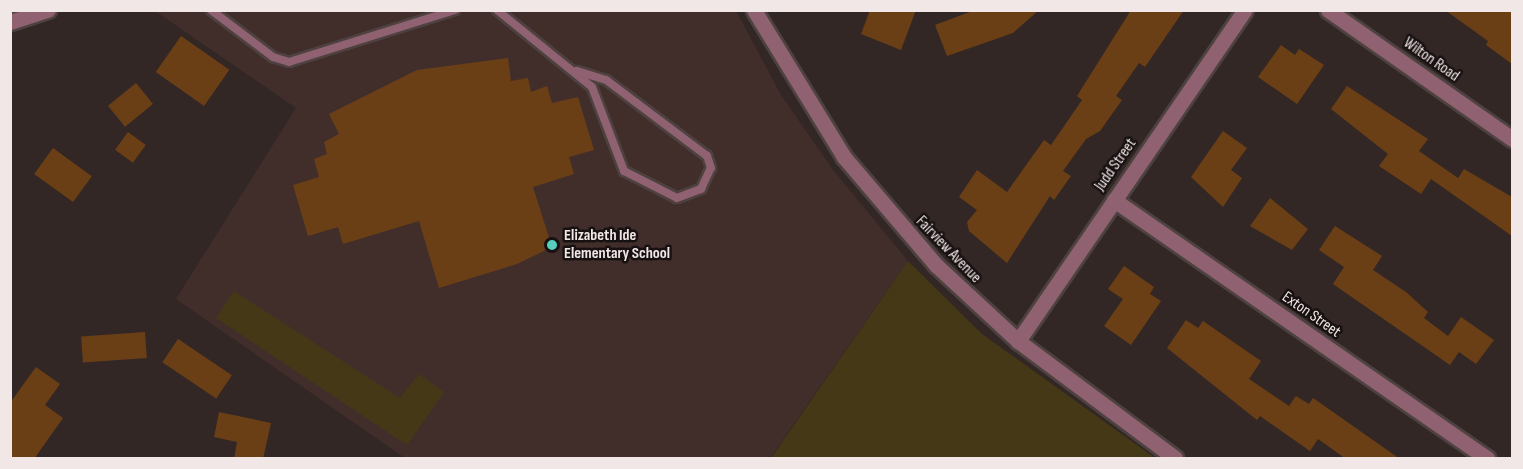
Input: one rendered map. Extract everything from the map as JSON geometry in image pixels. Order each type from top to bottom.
[{"type":"street","points":[[10,22],[48,10]]},
{"type":"street","name":"Fairview Avenue","points":[[754,10],[811,111],[875,197],[936,265],[1018,341],[1175,459]]},
{"type":"street","name":"Judd Street","points":[[1018,341],[1245,10]]},
{"type":"street","name":"Wilton Road","points":[[1328,10],[1512,139]]},
{"type":"street","name":"Exton Street","points":[[1114,200],[1487,459]]},
{"type":"lane","points":[[211,10],[273,57],[289,62],[455,10]]},
{"type":"lane","points":[[497,10],[576,71],[592,87],[624,171],[677,198],[701,189],[711,168],[707,156],[606,80],[576,71]]},
{"type":"shaded area","name":"Elizabeth Ide Elementary School","points":[[155,11],[736,11],[781,95],[833,170],[908,261],[770,458],[405,458],[176,299],[296,108]]},
{"type":"shaded area","points":[[908,261],[982,334],[1155,458],[771,458]]},
{"type":"shaded area","points":[[234,291],[400,398],[419,374],[444,392],[407,445],[216,318]]},
{"type":"building","points":[[870,10],[916,10],[901,50],[861,34]]},
{"type":"building","points":[[975,10],[1039,10],[1013,33],[947,56],[935,25]]},
{"type":"building","points":[[1131,10],[1184,10],[1145,67],[1139,63],[1116,96],[1122,100],[1100,131],[1086,139],[1063,171],[1071,176],[1054,200],[1050,196],[1007,263],[969,231],[967,222],[977,210],[959,197],[977,170],[1007,192],[1044,140],[1051,145],[1082,100],[1077,96]]},
{"type":"building","points":[[1445,10],[1512,10],[1512,64],[1486,45],[1488,41]]},
{"type":"building","points":[[181,36],[229,70],[204,106],[156,72]]},
{"type":"building","points":[[1281,45],[1295,55],[1299,49],[1324,65],[1297,104],[1258,77]]},
{"type":"building","name":"Elizabeth Ide Elementary School","points":[[508,58],[511,81],[528,78],[531,92],[547,86],[552,103],[578,97],[594,150],[569,157],[574,174],[533,187],[552,247],[517,264],[439,288],[419,221],[343,244],[338,227],[308,236],[293,185],[319,177],[314,159],[327,154],[324,142],[339,134],[329,114],[417,70]]},
{"type":"building","points":[[136,83],[153,104],[125,127],[108,106]]},
{"type":"building","points":[[1347,86],[1428,139],[1419,151],[1458,178],[1464,169],[1512,197],[1512,236],[1431,179],[1421,194],[1379,166],[1388,154],[1331,109]]},
{"type":"building","points":[[1223,131],[1247,148],[1231,170],[1242,178],[1223,207],[1191,177]]},
{"type":"building","points":[[128,132],[146,145],[133,163],[115,150]]},
{"type":"building","points":[[53,148],[92,176],[73,202],[34,174]]},
{"type":"building","points":[[1270,198],[1308,229],[1292,250],[1250,226]]},
{"type":"building","points":[[1335,226],[1382,256],[1373,270],[1406,292],[1428,312],[1424,318],[1448,336],[1461,317],[1494,340],[1476,364],[1459,352],[1450,365],[1333,284],[1344,267],[1319,250]]},
{"type":"building","points":[[1124,266],[1154,287],[1150,294],[1161,301],[1131,345],[1104,326],[1123,299],[1108,289]]},
{"type":"building","points":[[1186,320],[1198,328],[1203,321],[1261,361],[1249,379],[1289,406],[1296,396],[1309,404],[1313,398],[1400,459],[1346,459],[1318,439],[1310,451],[1260,416],[1257,420],[1167,348]]},
{"type":"building","points":[[145,332],[147,358],[83,362],[81,336]]},
{"type":"building","points":[[178,339],[232,375],[216,399],[162,362]]},
{"type":"building","points":[[36,367],[60,384],[45,405],[63,418],[34,459],[10,459],[10,403]]},
{"type":"building","points":[[219,412],[271,423],[263,459],[234,459],[237,442],[214,437]]},
{"type":"place","name":"Elizabeth Ide Elementary School","points":[[552,245]]}]
